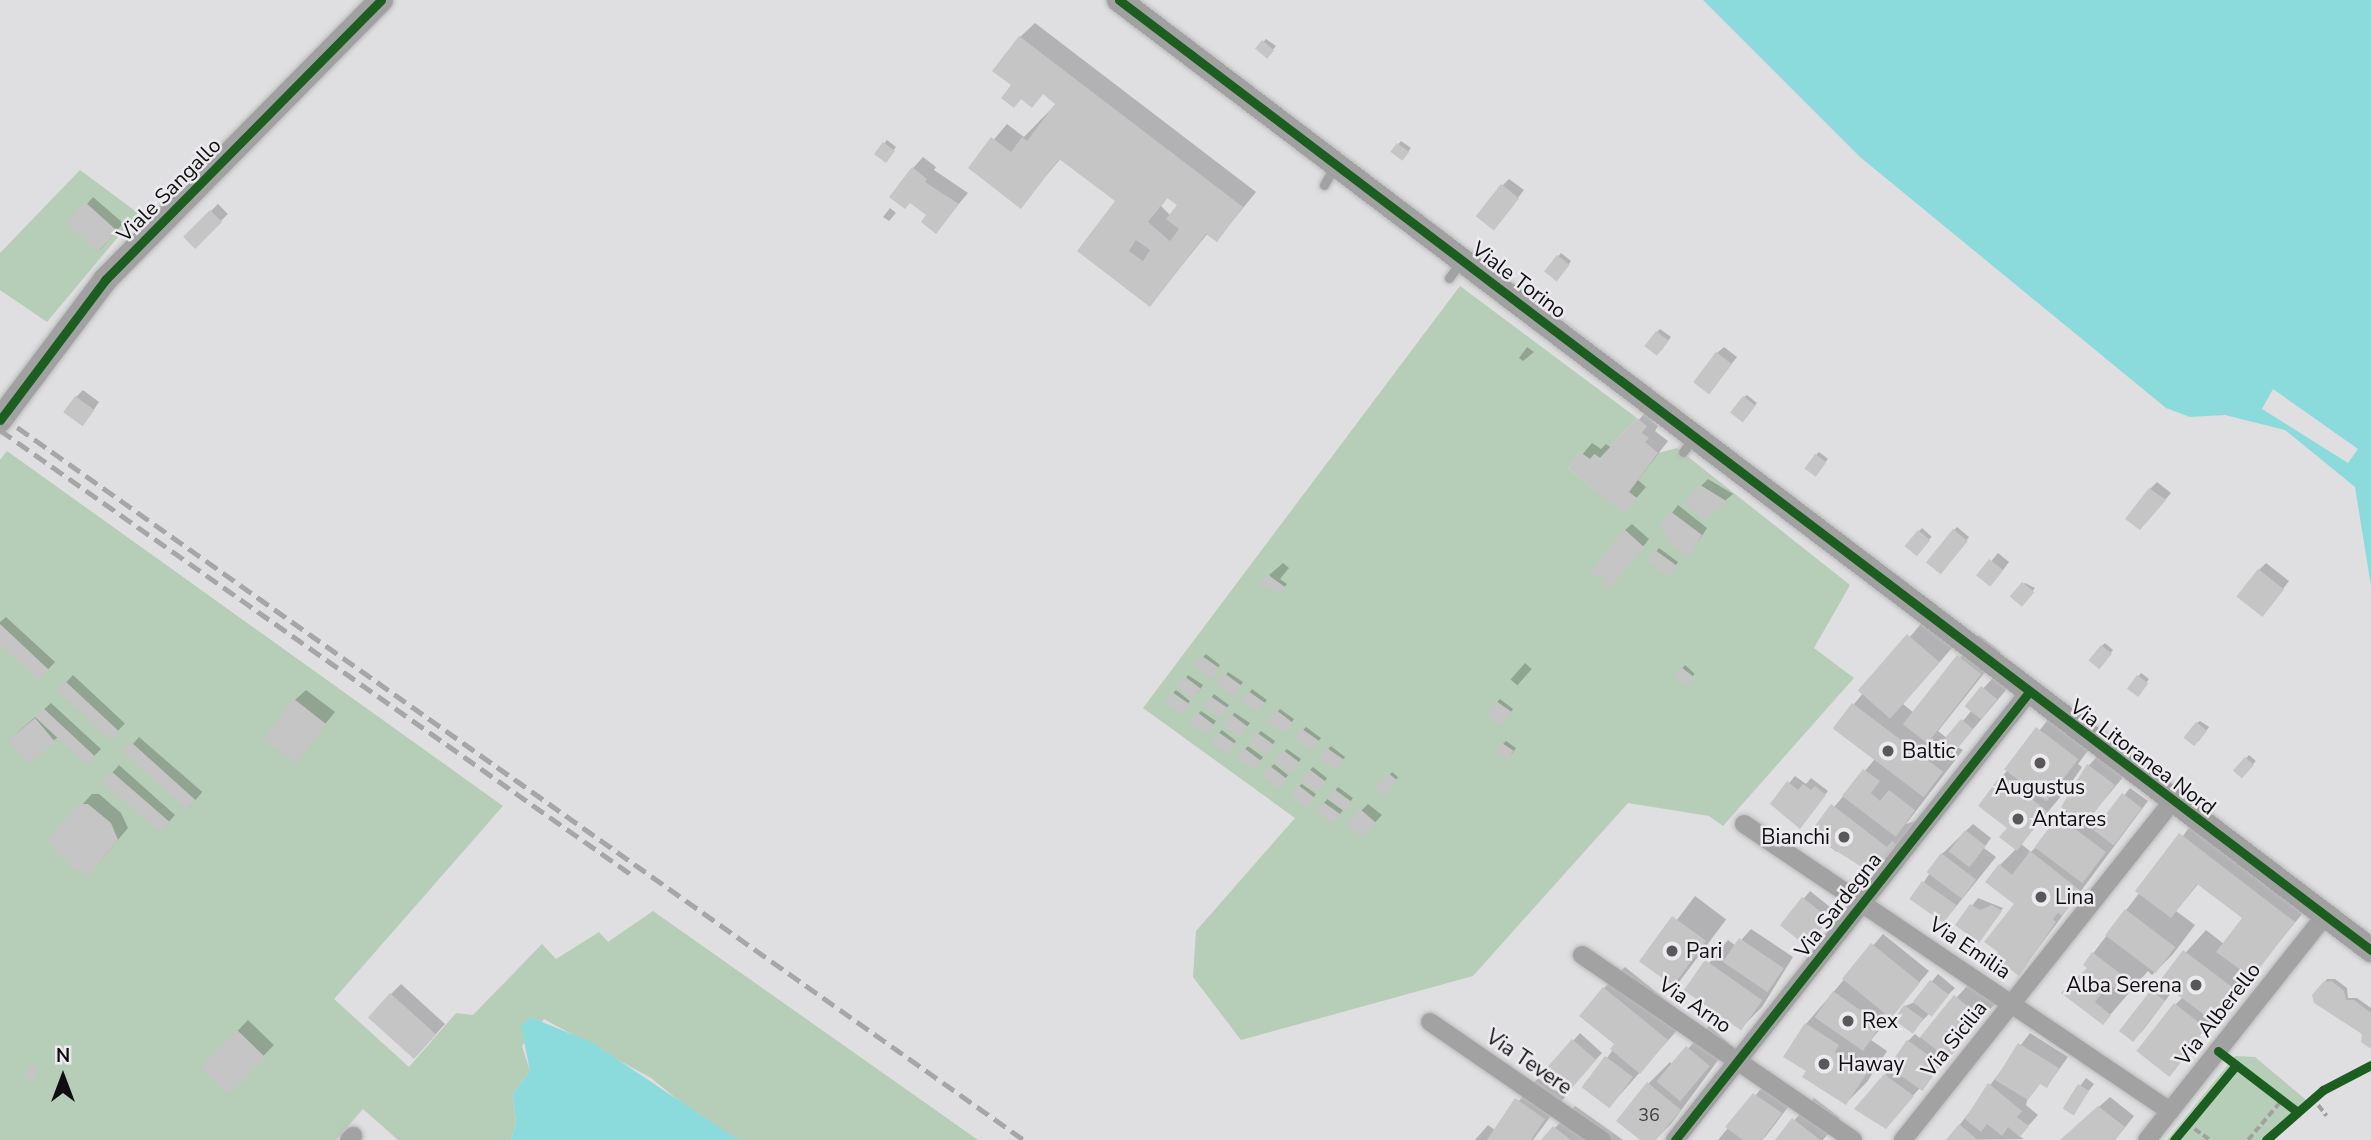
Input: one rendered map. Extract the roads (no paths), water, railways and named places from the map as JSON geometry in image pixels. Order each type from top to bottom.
[{"type":"street","name":"Viale Sangallo","points":[[0,420],[105,280],[381,0]]},
{"type":"street","name":"Viale Torino","points":[[1119,0],[1330,174],[1689,444],[1896,589]]},
{"type":"street","name":"Via Litoranea Nord","points":[[1896,589],[2172,802],[2371,950]]},
{"type":"street","name":"Via Sardegna","points":[[1675,1140],[2029,692]]},
{"type":"street","name":"Via Sicilia","points":[[1903,1140],[2172,802]]},
{"type":"street","name":"Via Emilia","points":[[1744,824],[2170,1111]]},
{"type":"street","name":"Via Alberello","points":[[2147,1140],[2324,916]]},
{"type":"street","name":"Via Arno","points":[[1582,955],[1853,1140]]},
{"type":"street","name":"Via Tevere","points":[[1430,1021],[1602,1140]]},
{"type":"water","points":[[1703,0],[2371,0],[2371,586],[2355,487],[2285,430],[2225,415],[2190,417],[2166,408],[1860,157]]},
{"type":"water","points":[[530,1017],[593,1043],[738,1140],[511,1140],[516,1124],[513,1093],[530,1071],[521,1026]]},
{"type":"railway","points":[[0,415],[1024,1140]]},
{"type":"railway","points":[[0,430],[632,875]]},
{"type":"place","name":"Baltic","points":[[1888,751]]},
{"type":"place","name":"Augustus","points":[[2040,763]]},
{"type":"place","name":"Antares","points":[[2018,819]]},
{"type":"place","name":"Bianchi","points":[[1844,837]]},
{"type":"place","name":"Lina","points":[[2041,897]]},
{"type":"place","name":"Pari","points":[[1672,951]]},
{"type":"place","name":"Alba Serena","points":[[2196,985]]},
{"type":"place","name":"Rex","points":[[1848,1021]]},
{"type":"place","name":"Haway","points":[[1824,1064]]}]
